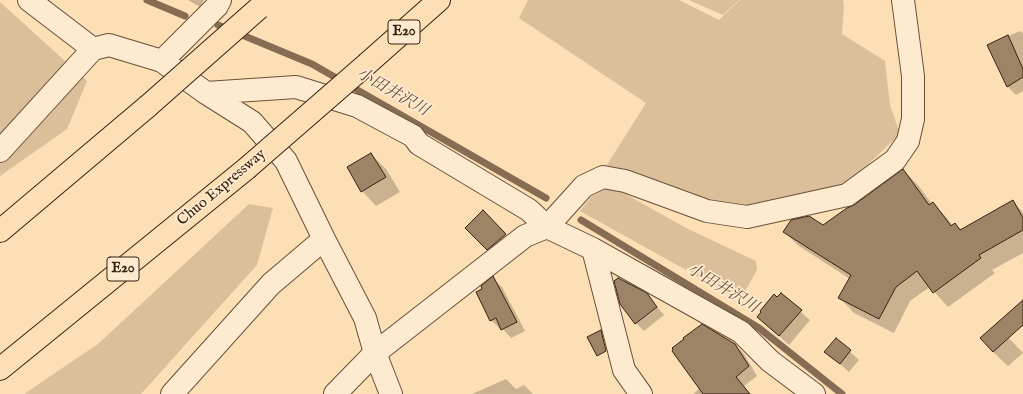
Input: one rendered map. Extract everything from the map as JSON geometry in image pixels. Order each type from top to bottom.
[{"type":"highway","name":"Chuo Expressway","points":[[0,369],[246,169],[368,64],[439,0]]},
{"type":"highway","points":[[0,231],[148,106],[264,4]]},
{"type":"street","points":[[29,0],[93,49]]},
{"type":"street","points":[[162,62],[217,6],[220,0]]},
{"type":"street","points":[[335,394],[375,353],[525,236],[547,227],[584,186],[602,178],[625,181],[707,211],[747,218],[847,195],[895,160],[908,141],[913,119],[913,76],[903,0]]},
{"type":"street","points":[[0,151],[93,49],[109,45],[162,62],[206,93],[252,122],[286,161],[324,239],[366,318],[375,353],[391,394]]},
{"type":"street","points":[[206,93],[296,87],[357,106],[412,136],[419,144],[529,210],[547,227],[593,250],[741,332],[770,361],[814,394]]},
{"type":"street","points":[[172,394],[271,284],[324,239]]},
{"type":"street","points":[[593,250],[624,370],[642,394]]},
{"type":"shaded area","points":[[528,0],[679,0],[719,20],[740,0],[843,0],[842,34],[885,61],[890,105],[900,134],[842,189],[747,213],[605,168],[646,103],[519,18]]},
{"type":"shaded area","points":[[689,0],[739,0],[723,15]]},
{"type":"shaded area","points":[[0,2],[87,81],[67,129],[0,176]]},
{"type":"shaded area","points":[[611,186],[688,229],[756,261],[757,270],[740,300],[580,211],[592,196]]},
{"type":"shaded area","points":[[249,204],[273,208],[257,265],[141,394],[24,394],[98,344]]},
{"type":"building","points":[[1008,35],[1023,69],[1023,77],[1007,87],[987,45]]},
{"type":"building","points":[[371,153],[386,177],[361,192],[347,167]]},
{"type":"building","points":[[903,169],[929,205],[933,202],[951,226],[955,223],[960,230],[1013,200],[1023,218],[1023,230],[979,255],[981,258],[933,293],[917,271],[896,287],[879,319],[838,298],[851,275],[783,232],[791,220],[809,216],[823,225],[847,208],[854,205]]},
{"type":"building","points":[[483,210],[506,234],[487,250],[465,228]]},
{"type":"building","points":[[493,276],[517,322],[501,330],[496,318],[490,321],[476,292],[482,289],[481,286]]},
{"type":"building","points":[[618,278],[647,293],[657,307],[635,324],[620,304],[614,281]]},
{"type":"building","points":[[781,293],[802,310],[779,336],[757,317],[774,294],[777,297]]},
{"type":"building","points":[[1023,300],[1023,325],[993,352],[980,338]]},
{"type":"building","points":[[702,324],[735,344],[749,366],[736,377],[750,394],[703,394],[672,351],[672,348],[684,339],[683,338]]},
{"type":"building","points":[[601,330],[606,351],[597,356],[587,337]]},
{"type":"building","points":[[836,338],[851,350],[840,364],[824,352]]},
{"type":"waterway","name":"小田井沢川","points":[[147,0],[185,16]]},
{"type":"waterway","name":"小田井沢川","points":[[218,25],[312,64],[546,198]]},
{"type":"waterway","name":"小田井沢川","points":[[581,220],[759,328],[842,394]]}]
